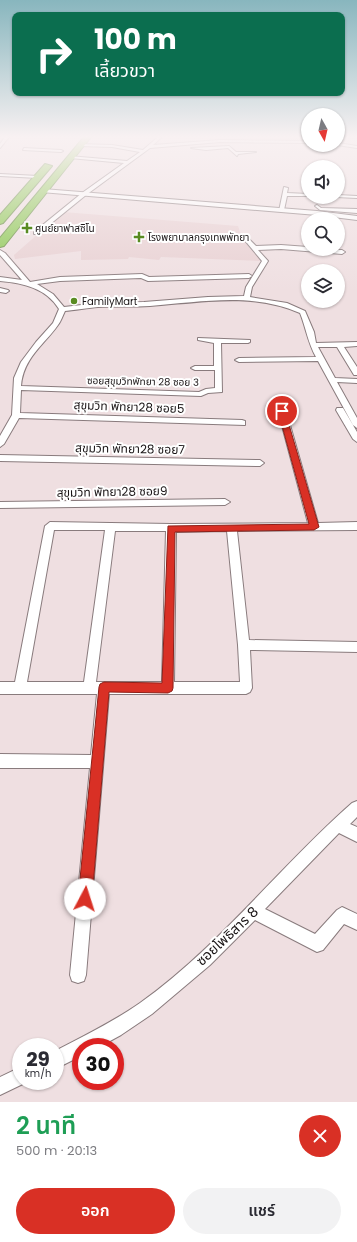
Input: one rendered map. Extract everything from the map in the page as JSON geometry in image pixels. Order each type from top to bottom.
[{"type":"highway","points":[[1,219],[28,188]]},
{"type":"highway","points":[[0,244],[45,188]]},
{"type":"street","points":[[36,233],[91,188]]},
{"type":"street","points":[[43,191],[281,210],[357,218]]},
{"type":"street","points":[[281,210],[286,191]]},
{"type":"street","points":[[286,191],[301,191]]},
{"type":"street","points":[[286,191],[301,194]]},
{"type":"street","points":[[345,192],[357,193]]},
{"type":"street","points":[[345,196],[357,197]]},
{"type":"street","points":[[317,206],[320,209],[357,211]]},
{"type":"street","points":[[245,237],[265,261],[249,287],[246,299]]},
{"type":"street","points":[[254,248],[281,247],[301,248]]},
{"type":"street","points":[[0,252],[28,284]]},
{"type":"street","points":[[28,284],[75,278],[249,276]]},
{"type":"street","points":[[0,279],[28,284],[49,293],[58,302],[62,309]]},
{"type":"street","points":[[62,309],[219,298],[246,299],[282,304],[303,312],[312,332],[313,345],[357,425]]},
{"type":"street","points":[[0,444],[16,415],[18,378],[25,362],[38,343],[56,324],[62,309]]},
{"type":"street","points":[[200,339],[217,341],[248,341]]},
{"type":"street","name":"ซอยสุขุมวิทพัทยา 28 ซอย 3","points":[[17,388],[201,394],[206,391],[219,390],[217,341]]},
{"type":"street","points":[[313,345],[339,346],[357,344]]},
{"type":"street","points":[[339,346],[357,373]]},
{"type":"street","points":[[240,360],[320,358]]},
{"type":"street","points":[[195,368],[217,368]]},
{"type":"street","points":[[332,380],[357,381]]},
{"type":"street","points":[[340,410],[357,439]]},
{"type":"street","points":[[282,411],[314,527]]},
{"type":"street","name":"สุขุมวิท พัทยา28 ซอย5","points":[[16,415],[242,423]]},
{"type":"street","name":"สุขุมวิท พัทยา28 ซอย7","points":[[0,458],[260,463]]},
{"type":"street","name":"สุขุมวิท พัทยา28 ซอย9","points":[[0,505],[225,502]]},
{"type":"street","points":[[20,687],[50,526],[110,528],[232,528],[357,526]]},
{"type":"street","points":[[89,688],[110,528]]},
{"type":"street","points":[[168,688],[171,528]]},
{"type":"street","points":[[0,688],[246,688],[244,645],[232,528]]},
{"type":"street","points":[[244,645],[357,647]]},
{"type":"street","points":[[78,975],[104,687]]},
{"type":"street","points":[[0,761],[97,762]]},
{"type":"street","name":"ซอยโพธิสาร 8","points":[[96,1038],[162,997],[254,911],[310,851],[357,808]]},
{"type":"street","points":[[338,825],[357,835]]},
{"type":"street","points":[[254,911],[317,944],[342,915],[357,922]]},
{"type":"street","points":[[0,1086],[12,1080]]},
{"type":"shaded area","name":"โรงพยาบาลกรุงเทพพัทยา","points":[[63,212],[238,226],[242,238],[261,261],[161,257],[159,260],[129,257],[128,259],[81,260],[81,251],[15,259],[14,255]]},
{"type":"place","name":"ศูนย์ยาฟาสซิโน","points":[[27,228]]},
{"type":"place","name":"โรงพยาบาลกรุงเทพพัทยา","points":[[139,237]]},
{"type":"place","name":"FamilyMart","points":[[74,301]]},
{"type":"route","points":[[85,899],[104,687],[168,688],[171,528],[314,527],[282,411]]}]
